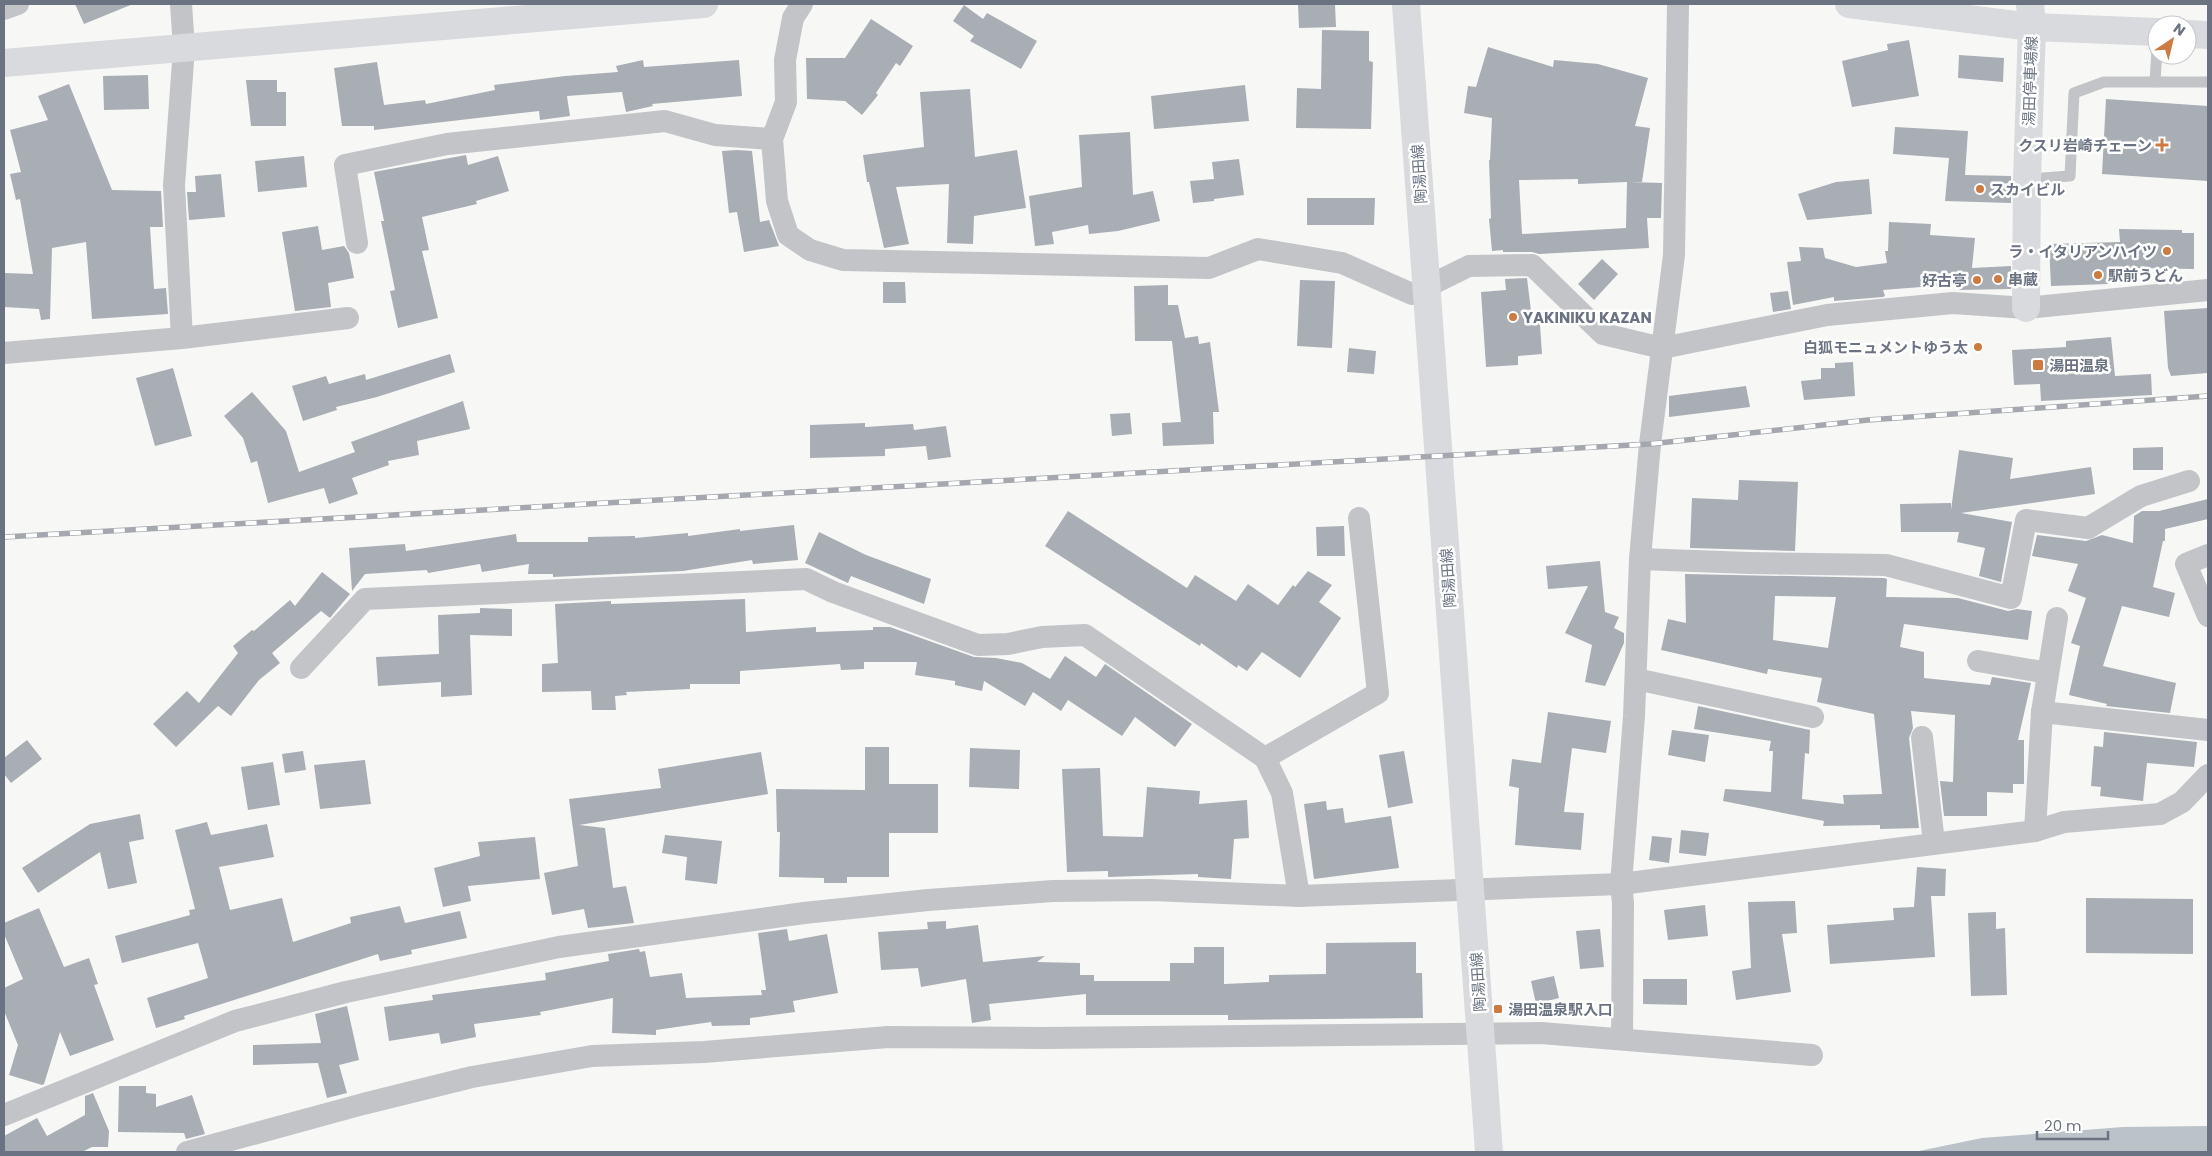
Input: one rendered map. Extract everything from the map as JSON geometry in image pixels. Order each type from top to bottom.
[{"type":"main road","points":[[4,63],[704,4]]},
{"type":"main road","name":"陶湯田線","points":[[1406,4],[1489,1152]]},
{"type":"main road","points":[[1849,4],[2033,10],[2147,30]]},
{"type":"main road","name":"湯田停車場線","points":[[2026,308],[2027,179],[2033,10]]},
{"type":"street","points":[[4,9],[18,4]]},
{"type":"street","points":[[181,4],[184,48],[174,185],[182,338]]},
{"type":"street","points":[[802,4],[793,18],[785,60],[786,102],[772,139],[777,201],[788,235],[810,250],[843,260],[1209,268],[1258,249],[1342,263],[1412,294],[1469,266],[1532,265],[1603,334],[1662,348],[1827,315],[1953,303],[2026,308],[2208,290]]},
{"type":"street","points":[[1622,1039],[1624,903],[1621,884],[1636,679],[1640,559],[1650,444],[1674,255],[1678,4]]},
{"type":"street","points":[[357,243],[345,165],[447,144],[665,121],[715,135],[772,139]]},
{"type":"street","points":[[4,353],[182,338],[348,318]]},
{"type":"street","points":[[1640,559],[1749,564],[1886,565],[2011,598],[2026,520],[2088,528],[2142,496],[2189,481]]},
{"type":"street","points":[[1265,758],[1378,693],[1359,518]]},
{"type":"street","points":[[2208,555],[2186,564],[2208,616]]},
{"type":"street","points":[[301,668],[365,599],[806,579],[833,592],[978,645],[1008,644],[1042,637],[1085,635],[1265,758],[1282,793],[1300,896]]},
{"type":"street","points":[[2035,831],[2042,712],[2057,618]]},
{"type":"street","points":[[1978,661],[2048,673]]},
{"type":"street","points":[[1636,679],[1813,717]]},
{"type":"street","points":[[2042,712],[2208,730]]},
{"type":"street","points":[[1922,737],[1934,843]]},
{"type":"street","points":[[4,1115],[236,1021],[346,992],[558,947],[804,912],[938,899],[1053,891],[1122,890],[1300,896],[1621,884],[2035,831],[2064,822],[2160,814],[2182,802],[2208,775]]},
{"type":"street","points":[[188,1152],[363,1104],[463,1080],[592,1056],[704,1052],[888,1037],[1041,1038],[1482,1047],[1541,1032],[1812,1055]]},
{"type":"lane","points":[[2155,82],[2156,65]]},
{"type":"lane","points":[[2027,179],[2070,176],[2074,93],[2104,82],[2208,82]]},
{"type":"shaded area","points":[[2208,1126],[2208,1152],[1914,1152],[1982,1138],[2123,1127]]},
{"type":"building","points":[[75,4],[133,4],[84,24]]},
{"type":"building","points":[[1298,4],[1335,4],[1336,27],[1299,28]]},
{"type":"building","points":[[964,5],[983,19],[987,13],[1037,41],[1021,69],[970,41],[974,36],[953,21]]},
{"type":"building","points":[[871,19],[913,46],[900,66],[896,63],[876,93],[878,95],[862,115],[845,101],[807,99],[806,58],[845,58]]},
{"type":"building","points":[[1322,30],[1369,31],[1369,61],[1373,62],[1371,129],[1296,128],[1297,88],[1321,89]]},
{"type":"building","points":[[1909,40],[1919,96],[1852,107],[1842,61],[1888,50],[1887,44]]},
{"type":"building","points":[[1488,47],[1553,67],[1554,60],[1598,64],[1648,78],[1635,126],[1650,128],[1642,182],[1630,182],[1662,183],[1661,218],[1647,218],[1649,248],[1539,254],[1532,252],[1503,252],[1503,250],[1492,251],[1489,219],[1491,218],[1489,160],[1492,118],[1464,113],[1468,86],[1476,87]],"holes":[[[1578,179],[1578,184],[1627,182],[1626,228],[1522,234],[1519,180]]]},
{"type":"building","points":[[1959,55],[2004,58],[2003,82],[1958,78]]},
{"type":"building","points":[[643,60],[644,67],[739,60],[742,96],[652,104],[653,106],[626,112],[622,92],[567,96],[570,116],[540,120],[539,111],[374,130],[374,126],[342,126],[334,68],[377,62],[384,105],[425,100],[426,104],[495,90],[494,85],[565,76],[618,72],[616,66]]},
{"type":"building","points":[[148,75],[149,109],[104,110],[103,76]]},
{"type":"building","points":[[246,80],[277,80],[277,92],[286,92],[286,126],[251,126]]},
{"type":"building","points":[[69,84],[112,190],[161,191],[163,227],[150,227],[154,289],[166,288],[168,314],[92,319],[86,242],[52,248],[50,319],[41,320],[39,309],[4,307],[4,273],[33,274],[20,199],[16,200],[10,174],[21,172],[10,130],[48,120],[38,96]]},
{"type":"building","points":[[1245,85],[1249,121],[1154,129],[1151,96]]},
{"type":"building","points":[[970,89],[975,157],[1017,150],[1026,208],[974,216],[973,244],[947,243],[949,184],[896,187],[909,244],[884,248],[869,182],[867,182],[863,155],[924,147],[920,92]]},
{"type":"building","points":[[2106,99],[2208,106],[2208,181],[2102,174]]},
{"type":"building","points":[[1895,127],[1968,131],[1965,175],[2011,176],[2011,203],[1945,201],[1949,158],[1893,154]]},
{"type":"building","points":[[1130,132],[1133,195],[1153,191],[1160,221],[1118,231],[1089,234],[1088,225],[1052,232],[1054,244],[1035,246],[1029,196],[1082,187],[1079,135]]},
{"type":"building","points":[[722,151],[752,151],[760,222],[769,220],[779,246],[744,252],[737,212],[729,213]]},
{"type":"building","points":[[466,155],[468,165],[498,156],[509,191],[476,201],[477,204],[422,217],[429,250],[422,251],[438,318],[398,328],[390,291],[395,290],[381,221],[384,221],[374,172]]},
{"type":"building","points":[[304,156],[307,187],[258,192],[255,161]]},
{"type":"building","points":[[1239,159],[1244,195],[1193,203],[1190,181],[1214,179],[1212,162]]},
{"type":"building","points":[[221,174],[225,217],[189,220],[187,192],[196,192],[195,176]]},
{"type":"building","points":[[1869,179],[1872,214],[1807,220],[1798,194],[1836,182]]},
{"type":"building","points":[[1307,198],[1375,198],[1374,225],[1307,225]]},
{"type":"building","points":[[1889,222],[1931,224],[1930,235],[1975,238],[1972,268],[2011,266],[2011,289],[1959,290],[1959,284],[1883,290],[1885,296],[1883,297],[1834,301],[1834,297],[1793,305],[1787,262],[1801,261],[1799,247],[1823,248],[1825,258],[1856,267],[1887,263],[1885,251],[1888,251]]},
{"type":"building","points":[[318,226],[322,250],[344,246],[349,253],[354,278],[328,283],[331,307],[295,311],[282,232]]},
{"type":"building","points":[[2119,229],[2182,230],[2182,233],[2194,233],[2194,269],[2132,268],[2132,274],[2107,275],[2108,284],[2051,286],[2049,244],[2120,242]]},
{"type":"building","points":[[1602,259],[1618,274],[1594,300],[1578,284]]},
{"type":"building","points":[[1527,278],[1531,311],[1539,311],[1542,354],[1518,356],[1518,365],[1486,367],[1481,292],[1506,290],[1505,279]]},
{"type":"building","points":[[1300,280],[1335,281],[1332,348],[1297,346]]},
{"type":"building","points":[[883,282],[905,282],[906,303],[883,303]]},
{"type":"building","points":[[1168,285],[1168,305],[1178,305],[1185,338],[1198,336],[1199,344],[1210,342],[1219,412],[1213,412],[1214,444],[1163,446],[1162,423],[1181,422],[1172,341],[1135,341],[1134,286]]},
{"type":"building","points":[[1788,291],[1791,309],[1773,312],[1770,293]]},
{"type":"building","points":[[2208,308],[2208,373],[2171,376],[2168,368],[2164,311]]},
{"type":"building","points":[[2111,337],[2115,376],[2151,374],[2152,395],[2041,401],[2040,384],[2014,385],[2012,350],[2066,347],[2066,341]]},
{"type":"building","points":[[1349,348],[1376,351],[1374,374],[1347,372]]},
{"type":"building","points":[[450,354],[455,372],[377,397],[336,407],[337,410],[303,421],[292,386],[326,376],[329,384],[365,374],[366,380]]},
{"type":"building","points":[[1853,362],[1855,396],[1804,400],[1801,381],[1821,379],[1821,368],[1835,368],[1835,363]]},
{"type":"building","points":[[173,368],[192,436],[155,446],[136,378]]},
{"type":"building","points":[[1746,386],[1750,407],[1669,417],[1669,396]]},
{"type":"building","points":[[252,392],[286,431],[299,472],[355,452],[351,442],[463,401],[470,429],[417,441],[419,455],[388,461],[389,465],[352,478],[358,494],[329,504],[324,488],[268,503],[257,461],[251,463],[243,438],[224,416]]},
{"type":"building","points":[[1130,413],[1132,434],[1112,436],[1110,414]]},
{"type":"building","points":[[865,423],[865,427],[913,424],[914,430],[946,426],[951,457],[928,460],[926,446],[885,449],[885,456],[810,458],[810,425]]},
{"type":"building","points":[[2163,447],[2163,470],[2133,470],[2133,448]]},
{"type":"building","points":[[1959,450],[2013,458],[2010,479],[2091,467],[2095,494],[1961,513],[2012,522],[2001,582],[1979,576],[1985,548],[1957,542],[1959,532],[1901,532],[1900,504],[1951,503],[1951,510]]},
{"type":"building","points":[[1739,480],[1798,482],[1795,551],[1690,548],[1692,498],[1738,500]]},
{"type":"building","points":[[2208,499],[2208,519],[2165,529],[2165,541],[2163,541],[2153,587],[2175,593],[2169,617],[2122,606],[2103,666],[2176,683],[2170,713],[2106,706],[2107,704],[2069,695],[2080,646],[2071,643],[2086,598],[2068,591],[2078,564],[2032,556],[2037,535],[2086,541],[2102,535],[2133,543],[2134,516],[2142,511],[2159,511]]},
{"type":"building","points":[[1068,511],[1187,588],[1195,575],[1236,601],[1248,584],[1278,605],[1293,585],[1295,587],[1308,571],[1332,585],[1319,602],[1341,618],[1300,678],[1262,652],[1247,671],[1238,665],[1237,668],[1201,643],[1200,646],[1045,546]]},
{"type":"building","points":[[794,525],[798,560],[753,564],[752,560],[683,571],[553,577],[553,574],[528,574],[529,564],[482,572],[480,564],[428,573],[427,570],[365,574],[352,591],[349,548],[405,544],[406,551],[516,534],[517,542],[588,542],[588,537],[635,536],[635,538],[688,533],[688,536],[740,529],[740,531]]},
{"type":"building","points":[[1344,526],[1345,556],[1317,556],[1316,527]]},
{"type":"building","points":[[819,532],[866,555],[931,579],[924,604],[851,576],[848,583],[805,563]]},
{"type":"building","points":[[1600,561],[1605,612],[1619,617],[1614,628],[1624,633],[1624,643],[1605,686],[1585,682],[1592,645],[1565,633],[1588,586],[1548,589],[1546,566]]},
{"type":"building","points":[[322,572],[350,594],[330,618],[321,611],[272,653],[280,663],[259,680],[231,716],[218,706],[176,747],[153,724],[187,691],[199,703],[238,653],[233,646],[252,630],[254,631],[290,600],[295,606]]},
{"type":"building","points":[[1685,574],[1884,578],[1887,579],[1886,597],[1958,598],[2008,611],[2017,609],[2032,611],[2028,640],[1904,624],[1900,647],[1924,652],[1924,678],[1990,685],[1992,677],[2031,683],[2018,740],[2024,740],[2024,784],[2013,784],[2013,793],[1987,792],[1987,816],[1944,816],[1940,781],[1953,782],[1955,715],[1911,711],[1913,728],[1909,738],[1919,828],[1880,829],[1880,825],[1823,826],[1824,821],[1723,801],[1725,789],[1771,792],[1773,751],[1769,751],[1771,741],[1694,729],[1698,706],[1810,730],[1809,754],[1805,753],[1802,799],[1844,804],[1843,795],[1882,794],[1874,714],[1817,702],[1822,678],[1768,669],[1767,674],[1661,650],[1668,619],[1686,623]],"holes":[[[1775,596],[1836,597],[1828,648],[1773,640]]]},
{"type":"building","points":[[745,599],[746,632],[816,627],[816,632],[873,630],[873,627],[890,627],[974,657],[996,658],[1022,663],[1050,679],[1065,656],[1096,677],[1105,664],[1192,724],[1175,747],[1135,717],[1122,736],[1068,700],[1061,711],[1033,692],[1025,706],[984,681],[982,691],[955,685],[955,681],[915,675],[917,662],[864,662],[864,669],[841,670],[840,664],[740,671],[740,684],[690,684],[690,689],[626,692],[627,695],[615,696],[616,710],[592,710],[591,691],[542,692],[542,664],[558,663],[555,604],[611,601],[611,604]]},
{"type":"building","points":[[480,608],[512,609],[512,636],[470,635],[472,695],[441,697],[441,682],[378,686],[376,657],[439,654],[438,615],[480,613]]},
{"type":"building","points":[[1548,712],[1611,721],[1606,753],[1572,748],[1564,812],[1584,813],[1581,850],[1515,845],[1519,788],[1509,786],[1512,759],[1541,763]]},
{"type":"building","points":[[1672,730],[1709,735],[1705,762],[1668,755]]},
{"type":"building","points":[[2104,732],[2197,742],[2194,767],[2147,763],[2143,801],[2100,796],[2101,787],[2091,786],[2094,746],[2103,747]]},
{"type":"building","points":[[27,740],[42,759],[11,783],[4,774],[4,758]]},
{"type":"building","points":[[865,747],[889,747],[889,784],[938,784],[938,833],[889,833],[889,877],[847,877],[847,883],[824,883],[824,878],[779,877],[780,832],[777,832],[776,789],[865,790]]},
{"type":"building","points":[[970,748],[1020,750],[1019,789],[969,787]]},
{"type":"building","points":[[303,751],[306,770],[285,773],[282,754]]},
{"type":"building","points":[[1404,751],[1413,803],[1388,808],[1379,755]]},
{"type":"building","points":[[761,752],[768,794],[579,825],[605,828],[613,888],[626,886],[634,923],[588,928],[584,909],[552,915],[544,873],[578,866],[569,799],[661,788],[658,769]]},
{"type":"building","points":[[365,760],[371,804],[320,809],[314,765]]},
{"type":"building","points":[[273,762],[280,805],[248,810],[241,767]]},
{"type":"building","points":[[1100,768],[1103,836],[1143,837],[1147,787],[1200,791],[1199,804],[1247,800],[1249,838],[1234,839],[1231,879],[1198,877],[1198,874],[1108,877],[1108,871],[1067,872],[1062,769]]},
{"type":"building","points":[[1326,801],[1327,810],[1343,808],[1345,823],[1391,816],[1399,868],[1314,879],[1304,804]]},
{"type":"building","points":[[140,814],[144,839],[129,842],[137,883],[108,889],[100,852],[38,893],[22,868],[90,824]]},
{"type":"building","points":[[207,822],[211,835],[267,824],[274,857],[219,867],[230,910],[282,898],[293,942],[351,923],[350,917],[400,906],[405,923],[460,911],[467,938],[411,950],[412,954],[380,961],[378,954],[184,1016],[185,1019],[156,1028],[147,998],[208,978],[198,943],[122,963],[115,936],[190,915],[189,910],[195,909],[175,830]]},
{"type":"building","points":[[1681,830],[1709,833],[1706,856],[1679,853]]},
{"type":"building","points":[[665,835],[722,841],[717,884],[685,880],[687,857],[662,853]]},
{"type":"building","points":[[1652,836],[1672,838],[1669,863],[1649,860]]},
{"type":"building","points":[[535,837],[540,879],[468,886],[471,901],[443,907],[434,868],[480,856],[478,842]]},
{"type":"building","points":[[1917,867],[1946,869],[1945,896],[1931,896],[1935,957],[1830,964],[1827,925],[1894,920],[1893,908],[1914,907]]},
{"type":"building","points":[[2086,898],[2193,899],[2193,954],[2086,953]]},
{"type":"building","points":[[1795,901],[1797,933],[1782,934],[1791,992],[1736,1000],[1732,971],[1751,968],[1748,902]]},
{"type":"building","points":[[1705,905],[1708,936],[1668,940],[1664,910]]},
{"type":"building","points":[[39,908],[64,967],[89,958],[98,984],[94,985],[114,1040],[70,1056],[60,1032],[44,1084],[42,1085],[9,1075],[18,1045],[4,1011],[4,988],[23,979],[4,934],[4,923]]},
{"type":"building","points":[[1996,912],[1996,929],[2005,928],[2007,995],[1971,996],[1968,913]]},
{"type":"building","points":[[946,921],[946,929],[978,925],[983,962],[1045,956],[1037,962],[1080,963],[1080,975],[1094,975],[1094,981],[1170,981],[1170,963],[1194,963],[1194,947],[1224,947],[1224,984],[1269,982],[1269,975],[1326,974],[1326,943],[1416,942],[1416,973],[1422,973],[1423,1018],[1228,1020],[1228,1015],[1086,1015],[1086,994],[989,1004],[991,1020],[972,1023],[966,979],[921,987],[918,968],[881,970],[878,932],[928,929],[927,922]]},
{"type":"building","points":[[787,929],[789,941],[827,934],[838,993],[793,1001],[795,1012],[750,1018],[750,1025],[712,1026],[711,1022],[656,1030],[656,1035],[612,1033],[613,998],[540,1012],[541,1015],[474,1024],[476,1037],[441,1044],[439,1033],[389,1041],[384,1007],[433,1000],[432,995],[546,980],[545,973],[609,961],[608,954],[639,949],[640,952],[645,951],[650,977],[682,973],[686,998],[762,995],[761,990],[766,990],[758,933]]},
{"type":"building","points":[[1600,929],[1604,967],[1580,969],[1576,931]]},
{"type":"building","points":[[1554,976],[1559,998],[1536,1004],[1531,981]]},
{"type":"building","points":[[1643,979],[1687,979],[1687,1005],[1643,1004]]},
{"type":"building","points":[[347,1006],[359,1060],[339,1065],[347,1093],[327,1098],[318,1063],[253,1065],[253,1045],[321,1043],[315,1014]]},
{"type":"building","points":[[119,1086],[146,1086],[146,1093],[156,1094],[156,1107],[192,1095],[205,1134],[186,1139],[184,1133],[118,1132]]},
{"type":"building","points":[[93,1093],[109,1131],[108,1147],[92,1147],[82,1152],[4,1152],[4,1136],[37,1118],[47,1136],[85,1115],[85,1096]]},
{"type":"railway","points":[[4,537],[1650,444],[1868,420],[2208,396]]},
{"type":"place","name":"クスリ岩崎チェーン","points":[[2162,145]]},
{"type":"place","name":"スカイビル","points":[[1980,189]]},
{"type":"place","name":"ラ・イタリアンハイツ","points":[[2167,251]]},
{"type":"place","name":"駅前うどん","points":[[2098,275]]},
{"type":"place","name":"串蔵","points":[[1998,279]]},
{"type":"place","name":"好古亭","points":[[1977,280]]},
{"type":"place","name":"YAKINIKU KAZAN","points":[[1513,317]]},
{"type":"place","name":"白狐モニュメントゆう太","points":[[1978,347]]},
{"type":"place","name":"湯田温泉","points":[[2038,365]]},
{"type":"place","name":"湯田温泉駅入口","points":[[1498,1009]]}]
